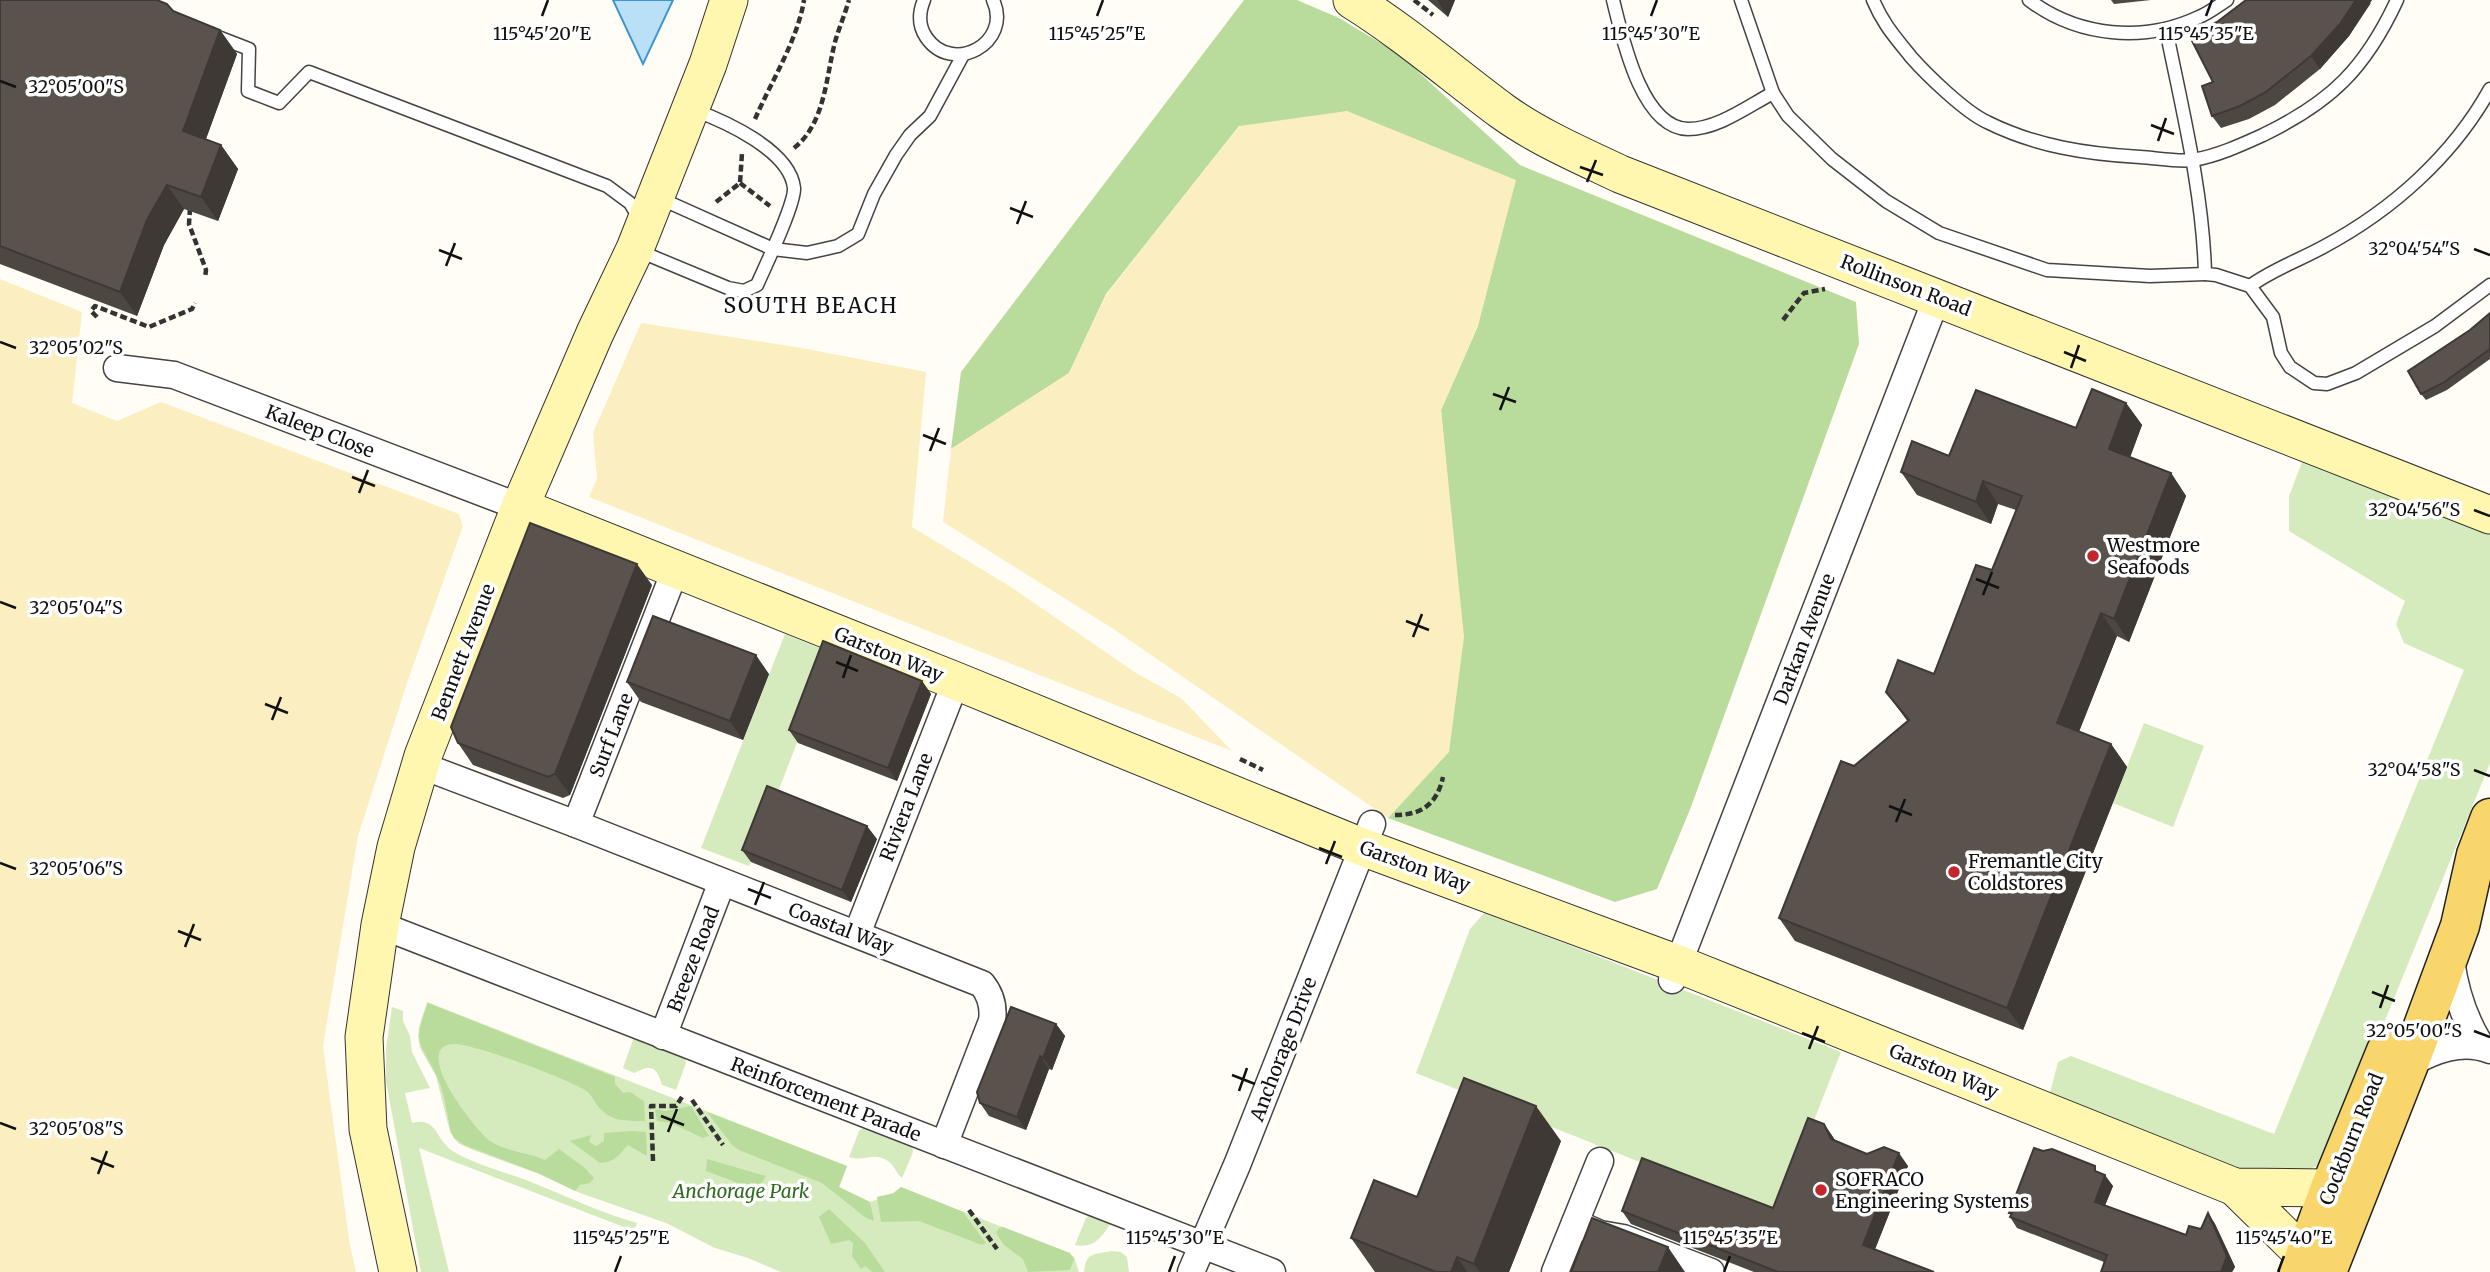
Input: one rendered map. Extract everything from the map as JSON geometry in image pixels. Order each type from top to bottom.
[{"type":"main road","name":"Cockburn Road","points":[[2310,1267],[2409,1064],[2460,926],[2476,855],[2490,818]]},
{"type":"main road","name":"Cockburn Road","points":[[2310,1267],[2330,1188],[2441,915],[2476,855]]},
{"type":"street","name":"Bennett Avenue","points":[[398,1272],[368,1129],[364,1037],[380,925],[396,847],[420,765],[520,507],[644,224],[708,64],[729,0]]},
{"type":"street","name":"Bennett Avenue","points":[[708,64],[746,0]]},
{"type":"street","name":"Rollinson Road","points":[[1352,0],[1390,24],[1504,112],[1558,145],[1620,174],[2490,515]]},
{"type":"street","name":"Darkan Avenue","points":[[1675,972],[1937,297]]},
{"type":"street","name":"Kaleep Close","points":[[117,368],[174,376],[520,507]]},
{"type":"street","name":"Garston Way","points":[[520,507],[956,681],[1373,829],[1675,972],[2235,1187],[2330,1188]]},
{"type":"street","name":"Surf Lane","points":[[576,824],[669,586],[673,568]]},
{"type":"street","name":"Riviera Lane","points":[[857,934],[956,681]]},
{"type":"street","name":"Coastal Way","points":[[420,765],[976,981],[987,990],[994,1011],[944,1145]]},
{"type":"street","name":"Anchorage Drive","points":[[1191,1272],[1204,1246],[1373,829]]},
{"type":"street","name":"Breeze Road","points":[[663,1036],[722,882]]},
{"type":"street","name":"Reinforcement Parade","points":[[380,925],[1272,1272]]},
{"type":"street","points":[[2451,952],[2455,990],[2466,1018],[2485,1048]]},
{"type":"street","points":[[2409,1064],[2446,1048],[2485,1048]]},
{"type":"street","points":[[1555,1272],[1600,1161]]},
{"type":"street","name":"Garston Way","points":[[2235,1187],[2310,1267]]},
{"type":"street","points":[[1575,1223],[1600,1234],[1623,1238],[1711,1272]]},
{"type":"lane","points":[[924,0],[920,20],[923,32],[930,43],[951,55],[976,51],[986,44],[994,33],[997,20],[993,0]]},
{"type":"lane","points":[[1613,0],[1623,41],[1645,98],[1666,120],[1686,129],[1703,127],[1773,93]]},
{"type":"lane","points":[[1741,0],[1773,93],[1788,116],[1832,159],[1886,201],[1939,233],[2048,270],[2150,276],[2204,274],[2250,286],[2273,317],[2280,353],[2290,367],[2314,383],[2327,384],[2356,373],[2435,326],[2490,285]]},
{"type":"lane","points":[[1873,0],[1882,22],[1927,75],[1984,121],[2049,147],[2120,156],[2192,160],[2239,146],[2283,125],[2325,99],[2360,65],[2398,0]]},
{"type":"lane","points":[[2029,0],[2045,12],[2083,28],[2124,34],[2166,29],[2200,17],[2227,0]]},
{"type":"lane","points":[[2166,29],[2192,160],[2204,274]]},
{"type":"lane","points":[[204,31],[249,49],[248,91],[279,103],[309,72],[607,186],[630,203],[644,224],[728,288],[744,290],[757,285],[786,216],[794,188],[784,164],[748,134],[690,108]]},
{"type":"lane","points":[[644,224],[708,220],[773,249],[807,253],[838,246],[858,234],[874,194],[896,155],[909,135],[930,116],[963,55]]},
{"type":"lane","points":[[2250,286],[2326,246],[2389,206],[2449,149],[2490,89]]},
{"type":"path","points":[[754,122],[802,13],[804,0]]},
{"type":"path","points":[[778,159],[799,144],[818,112],[836,39],[849,0]]},
{"type":"path","points":[[708,220],[716,202],[740,183],[742,145]]},
{"type":"path","points":[[740,183],[786,216]]},
{"type":"path","points":[[192,199],[189,224],[206,270],[205,278]]},
{"type":"path","points":[[97,317],[91,311],[95,306],[149,327],[192,309],[195,303]]},
{"type":"path","points":[[1240,759],[1257,766],[1268,775]]},
{"type":"path","points":[[1373,829],[1411,815],[1432,803],[1440,790],[1443,777]]},
{"type":"path","points":[[653,1161],[651,1106],[676,1106],[682,1097]]},
{"type":"path","points":[[692,1100],[723,1145]]},
{"type":"path","points":[[969,1210],[997,1249]]},
{"type":"green space","points":[[1244,0],[1297,0],[1339,18],[1399,54],[1520,165],[1856,302],[1859,344],[1691,807],[1657,889],[1615,902],[1388,818],[1449,751],[1449,495],[1441,410],[1478,326],[1239,126],[1106,294],[1069,373],[951,449],[961,372]]},
{"type":"green space","points":[[2304,457],[2490,531],[2490,763],[2335,1143],[2327,1157],[2317,1166],[2298,1174],[2242,1169],[2050,1093],[2058,1062],[2071,1056],[2274,1134],[2464,670],[2404,643],[2396,624],[2405,601],[2289,531],[2289,496]]},
{"type":"green space","points":[[785,634],[832,653],[749,866],[701,848]]},
{"type":"green space","points":[[2144,723],[2204,746],[2173,827],[2113,803]]},
{"type":"green space","points":[[1485,912],[1841,1052],[1776,1216],[1416,1073],[1470,929]]},
{"type":"green space","name":"Anchorage Park","points":[[427,1002],[847,1166],[839,1187],[870,1202],[892,1194],[901,1187],[1068,1253],[1074,1257],[1079,1272],[781,1272],[715,1248],[666,1223],[580,1193],[539,1174],[468,1148],[458,1143],[450,1132],[436,1076],[420,1048],[419,1027]]},
{"type":"green space","points":[[428,1003],[615,1077],[615,1084],[623,1093],[630,1092],[644,1101],[645,1121],[613,1118],[602,1111],[588,1092],[573,1084],[498,1055],[453,1044],[442,1049],[439,1059],[442,1073],[460,1106],[482,1134],[503,1147],[545,1160],[559,1149],[594,1178],[590,1183],[580,1185],[575,1191],[538,1173],[464,1145],[454,1138],[451,1132],[440,1085],[420,1043],[420,1028]]},
{"type":"green space","points":[[392,1007],[403,1011],[403,1021],[410,1036],[412,1052],[430,1088],[405,1093],[412,1123],[427,1123],[449,1149],[466,1158],[637,1223],[634,1231],[419,1148],[449,1272],[421,1272],[386,1081],[386,1049]]},
{"type":"green space","points":[[637,1037],[685,1057],[686,1063],[676,1090],[662,1085],[652,1068],[634,1073],[623,1068],[633,1040]]},
{"type":"green space","points":[[691,1106],[709,1136],[703,1138],[671,1123],[657,1121],[655,1109],[665,1111]]},
{"type":"green space","points":[[707,1112],[847,1166],[839,1187],[870,1202],[874,1221],[866,1218],[822,1183],[739,1150],[732,1145]]},
{"type":"green space","points":[[864,1127],[912,1145],[913,1152],[902,1178],[883,1158],[849,1157],[859,1131]]},
{"type":"green space","points":[[646,1132],[647,1156],[628,1145],[613,1160],[600,1163],[570,1141],[591,1135],[589,1142],[596,1146],[604,1141],[604,1133]]},
{"type":"green space","points":[[707,1159],[766,1176],[761,1184],[749,1187],[706,1171]]},
{"type":"green space","points":[[901,1187],[963,1212],[986,1243],[982,1245],[919,1221],[881,1222],[877,1197],[894,1193]]},
{"type":"green space","points":[[829,1209],[865,1243],[885,1272],[872,1272],[865,1266],[861,1269],[852,1256],[853,1243],[849,1240],[831,1244],[819,1217]]},
{"type":"green space","points":[[1090,1215],[1112,1222],[1093,1243],[1075,1245],[1086,1218]]},
{"type":"green space","points":[[1003,1227],[1070,1253],[1074,1259],[1070,1270],[1028,1272],[1023,1259],[1004,1245],[996,1233]]},
{"type":"green space","points":[[1111,1251],[1121,1252],[1127,1257],[1129,1272],[1084,1272],[1089,1257]]},
{"type":"sand","points":[[1347,111],[1516,180],[1478,326],[1441,410],[1464,637],[1449,752],[1388,818],[1112,628],[943,522],[951,449],[1069,373],[1106,295],[1239,126]]},
{"type":"sand","points":[[0,279],[82,312],[72,403],[117,421],[161,402],[459,514],[463,526],[408,680],[358,836],[323,1046],[349,1240],[356,1272],[0,1272]]},
{"type":"sand","points":[[641,323],[802,348],[926,372],[912,527],[1011,587],[1136,673],[1181,698],[1232,751],[589,497],[597,479],[593,433]]},
{"type":"water","points":[[613,0],[673,0],[643,64]]},
{"type":"building","points":[[0,0],[157,0],[167,4],[173,11],[220,30],[183,131],[221,145],[201,197],[167,185],[147,220],[120,292],[0,246]]},
{"type":"building","points":[[2246,0],[2356,0],[2340,24],[2311,56],[2266,92],[2240,106],[2212,116],[2202,86],[2213,82],[2189,35],[2217,22]]},
{"type":"building","points":[[2490,313],[2490,349],[2443,383],[2421,394],[2408,371],[2470,330]]},
{"type":"building","points":[[2092,389],[2126,403],[2109,449],[2171,473],[2114,619],[2101,613],[2057,723],[2111,744],[2007,1008],[1779,918],[1841,761],[1854,766],[1909,720],[1886,692],[1898,660],[1934,674],[1976,565],[1992,570],[2022,496],[1983,481],[1976,502],[1901,472],[1912,441],[1949,456],[1976,390],[2076,428]]},
{"type":"building","points":[[530,523],[637,564],[555,774],[548,777],[458,743],[451,727]]},
{"type":"building","points":[[653,616],[756,655],[730,721],[627,682]]},
{"type":"building","points":[[823,641],[922,681],[888,768],[789,730]]},
{"type":"building","points":[[767,786],[867,826],[842,890],[742,850]]},
{"type":"building","points":[[1011,1007],[1056,1024],[1043,1058],[1040,1056],[1017,1117],[980,1103],[977,1092]]},
{"type":"building","points":[[1464,1078],[1536,1106],[1474,1264],[1457,1257],[1451,1272],[1436,1272],[1351,1238],[1374,1180],[1417,1197]]},
{"type":"building","points":[[1808,1118],[1824,1124],[1831,1139],[1867,1154],[1884,1147],[1899,1153],[1863,1245],[1934,1272],[1778,1272],[1622,1211],[1642,1158],[1773,1208]]},
{"type":"building","points":[[2034,1148],[2043,1151],[2052,1149],[2095,1166],[2095,1171],[2105,1175],[2095,1202],[2186,1235],[2189,1226],[2201,1229],[2208,1213],[2227,1256],[2221,1272],[2101,1272],[2107,1255],[2010,1217],[2012,1213],[2009,1213]]},
{"type":"building","points":[[1592,1218],[1668,1247],[1658,1272],[1571,1272]]},
{"type":"place","name":"Westmore Seafoods","points":[[2093,556]]},
{"type":"place","name":"Fremantle City Coldstores","points":[[1954,872]]},
{"type":"place","name":"SOFRACO Engineering Systems","points":[[1821,1190]]},
{"type":"district","name":"SOUTH BEACH","points":[[811,306]]}]
